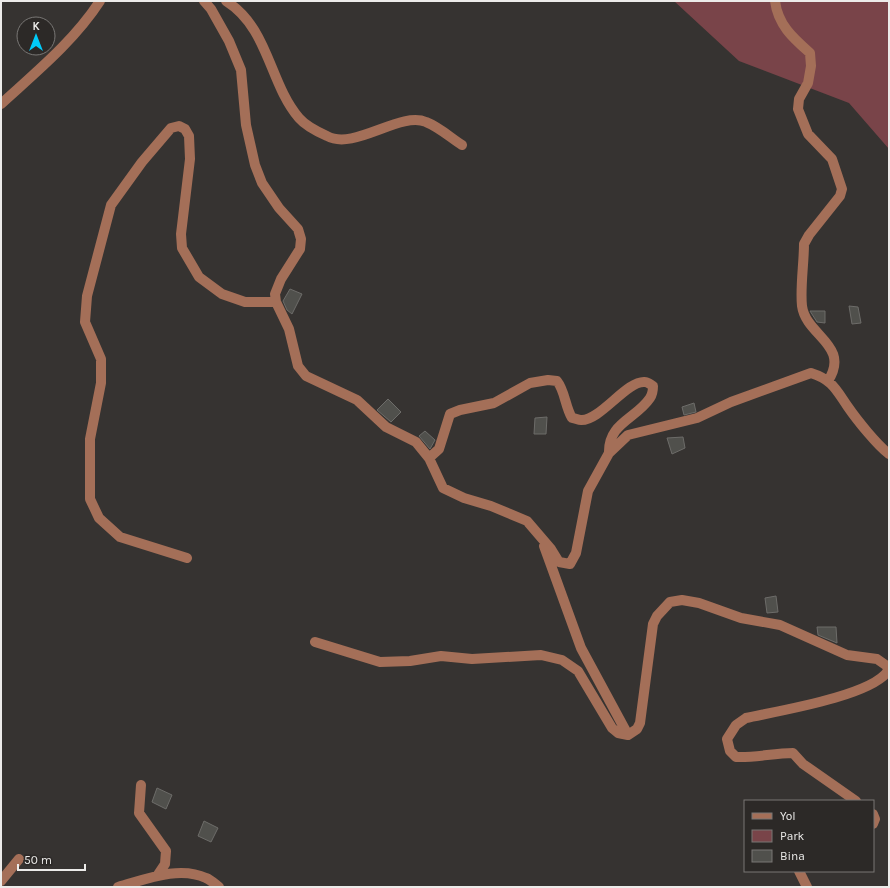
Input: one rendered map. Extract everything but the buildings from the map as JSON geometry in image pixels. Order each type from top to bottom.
[{"type":"street","points":[[1,104],[53,57],[91,15],[100,1]]},
{"type":"street","points":[[204,1],[212,9],[229,41],[241,70],[246,125],[255,165],[262,183],[279,208],[298,229],[302,239],[300,249],[281,279],[275,294],[276,302],[289,328],[298,366],[306,376],[357,400],[386,427],[416,442],[429,458],[444,488],[464,498],[491,506],[527,521],[559,562],[570,564],[576,553],[588,491],[609,453],[628,435],[697,418],[731,402],[792,379],[811,374],[820,376],[834,386],[848,408],[889,454]]},
{"type":"street","points":[[226,1],[251,23],[290,104],[300,118],[328,137],[348,140],[412,121],[426,122],[462,146]]},
{"type":"street","points":[[775,1],[776,13],[781,24],[797,42],[810,53],[811,66],[808,83],[799,99],[798,109],[808,134],[832,159],[842,189],[840,196],[809,235],[804,244],[802,306],[806,318],[829,344],[835,362],[833,373],[828,381]]},
{"type":"street","points":[[187,558],[120,537],[99,518],[90,499],[90,438],[101,383],[101,359],[85,322],[87,296],[111,205],[142,162],[170,128],[179,126],[185,129],[189,136],[190,159],[181,234],[182,248],[199,277],[222,294],[245,302],[276,302]]},
{"type":"street","points":[[429,458],[439,449],[450,414],[460,410],[494,402],[530,383],[548,380],[557,381],[562,387],[567,409],[572,418],[583,420],[620,396],[634,383],[646,382],[653,386],[651,398],[613,433],[608,442],[609,453]]},
{"type":"street","points":[[540,536],[581,648],[628,735]]},
{"type":"street","points":[[315,642],[380,662],[410,661],[441,656],[472,659],[541,655],[562,660],[578,670],[612,728],[618,733],[628,735],[637,729],[640,723],[653,624],[657,616],[670,602],[682,600],[699,603],[741,618],[780,625],[847,655],[877,659],[887,666],[888,670],[883,678],[853,693],[746,718],[736,725],[727,739],[730,751],[736,757],[793,753],[804,764],[855,800]]},
{"type":"street","points":[[141,785],[139,813],[166,851],[165,864],[157,876]]},
{"type":"street","points":[[1,881],[19,858]]},
{"type":"street","points":[[800,872],[807,887]]},
{"type":"street","points":[[118,887],[157,876],[183,873],[206,878],[219,887]]},
{"type":"green space","points":[[674,1],[889,1],[889,149],[849,103],[739,61]]}]
